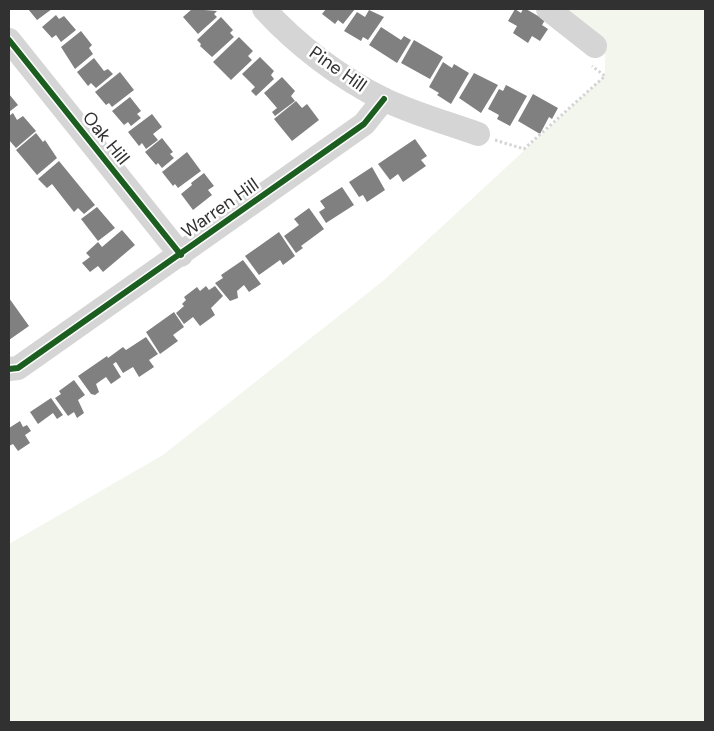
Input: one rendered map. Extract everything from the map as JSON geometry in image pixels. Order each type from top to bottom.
[{"type":"street","name":"Pine Hill","points":[[264,9],[296,40],[346,78],[384,99],[418,114],[478,134]]},
{"type":"street","points":[[548,9],[594,46]]},
{"type":"street","name":"Oak Hill","points":[[9,40],[181,255]]},
{"type":"street","name":"Warren Hill","points":[[14,369],[181,255],[364,124],[384,99]]},
{"type":"path","points":[[478,134],[524,149],[605,76],[589,64],[594,46]]},
{"type":"shaded area","points":[[565,9],[705,9],[705,722],[9,722],[9,544],[163,455],[383,281],[605,76],[605,41]]},
{"type":"building","points":[[28,9],[52,9],[37,20]]},
{"type":"building","points":[[192,9],[217,11],[214,14],[217,17],[198,34],[183,17]]},
{"type":"building","points":[[326,9],[355,9],[343,24],[338,20],[335,24],[322,14]]},
{"type":"building","points":[[515,9],[521,13],[523,9],[526,9],[545,20],[542,25],[548,29],[540,41],[532,36],[528,43],[513,33],[517,26],[508,21]]},
{"type":"building","points":[[369,10],[384,17],[368,40],[363,37],[361,41],[344,31],[357,12],[365,17]]},
{"type":"building","points":[[56,15],[59,19],[64,16],[76,30],[61,42],[56,35],[52,38],[42,27]]},
{"type":"building","points":[[221,17],[233,30],[230,33],[234,37],[212,57],[200,46],[201,44],[197,40]]},
{"type":"building","points":[[381,27],[401,40],[404,36],[411,40],[397,63],[369,45]]},
{"type":"building","points":[[81,31],[92,45],[89,48],[93,54],[75,69],[61,47]]},
{"type":"building","points":[[239,37],[253,51],[248,56],[252,60],[231,80],[213,62]]},
{"type":"building","points":[[414,40],[443,57],[430,79],[401,63]]},
{"type":"building","points":[[260,57],[274,71],[271,75],[274,79],[256,96],[251,91],[255,87],[242,74]]},
{"type":"building","points":[[94,58],[104,71],[108,69],[113,74],[96,88],[91,83],[88,86],[77,72]]},
{"type":"building","points":[[443,62],[452,68],[454,64],[469,73],[451,104],[429,87]]},
{"type":"building","points":[[120,72],[134,90],[112,107],[109,103],[106,105],[95,92]]},
{"type":"building","points":[[474,73],[498,85],[481,113],[459,98]]},
{"type":"building","points":[[282,77],[295,91],[291,96],[295,101],[275,116],[272,112],[277,108],[264,93]]},
{"type":"building","points":[[506,85],[527,96],[510,126],[497,119],[499,115],[488,109],[499,89],[503,91]]},
{"type":"building","points":[[9,94],[18,105],[9,112]]},
{"type":"building","points":[[533,94],[558,108],[552,119],[549,117],[540,134],[518,121]]},
{"type":"building","points":[[130,97],[141,111],[137,114],[141,118],[131,126],[128,122],[124,125],[112,111]]},
{"type":"building","points":[[296,101],[302,108],[307,104],[319,120],[292,141],[274,119]]},
{"type":"building","points":[[13,113],[17,120],[23,116],[36,131],[16,148],[9,140],[9,116]]},
{"type":"building","points":[[152,114],[162,127],[153,134],[158,140],[146,149],[142,143],[139,146],[128,132]]},
{"type":"building","points":[[36,133],[43,142],[45,140],[57,158],[37,175],[16,150]]},
{"type":"building","points":[[162,138],[173,152],[170,154],[174,158],[162,168],[158,163],[156,165],[145,152]]},
{"type":"building","points":[[415,139],[427,156],[421,160],[426,166],[403,182],[398,174],[390,180],[378,164]]},
{"type":"building","points":[[187,152],[201,171],[178,188],[175,184],[173,186],[162,172]]},
{"type":"building","points":[[59,161],[95,205],[84,214],[78,208],[74,212],[52,184],[47,188],[38,179]]},
{"type":"building","points":[[372,167],[385,190],[367,202],[363,195],[359,197],[349,182]]},
{"type":"building","points":[[204,173],[214,186],[208,190],[212,195],[193,210],[181,194]]},
{"type":"building","points":[[342,187],[354,205],[326,223],[319,212],[325,208],[320,201]]},
{"type":"building","points":[[97,207],[115,228],[98,241],[81,219]]},
{"type":"building","points":[[309,208],[324,229],[301,246],[303,248],[296,253],[284,236],[299,225],[294,219]]},
{"type":"building","points":[[122,230],[135,245],[103,272],[98,266],[90,272],[82,263],[90,257],[86,253],[98,242],[102,247]]},
{"type":"building","points":[[279,232],[295,256],[283,265],[280,260],[259,275],[245,256]]},
{"type":"building","points":[[243,260],[261,284],[249,292],[244,285],[237,291],[238,298],[230,301],[215,283],[223,278],[221,275]]},
{"type":"building","points":[[206,286],[209,290],[215,286],[223,296],[211,308],[215,315],[200,326],[193,317],[184,324],[176,313],[184,306],[182,304],[186,300],[184,297],[197,287],[200,291]]},
{"type":"building","points":[[9,298],[29,326],[9,340]]},
{"type":"building","points":[[174,312],[184,327],[173,335],[178,341],[160,354],[146,332]]},
{"type":"building","points":[[146,337],[158,354],[149,360],[154,367],[139,377],[133,367],[123,373],[116,362],[113,364],[121,377],[111,384],[106,377],[96,384],[99,392],[95,395],[91,394],[78,376],[107,356],[108,358],[123,347],[126,350]]},
{"type":"building","points":[[74,380],[85,395],[78,400],[84,413],[77,418],[74,412],[68,416],[55,398],[61,394],[59,391]]},
{"type":"building","points":[[51,398],[63,415],[57,419],[53,413],[38,424],[30,412]]},
{"type":"building","points":[[20,421],[23,427],[27,425],[31,431],[25,435],[30,443],[18,451],[13,444],[9,446],[9,428]]},
{"type":"cycle path","points":[[9,40],[181,255]]},
{"type":"cycle path","points":[[9,369],[18,368],[364,124],[384,99]]}]
